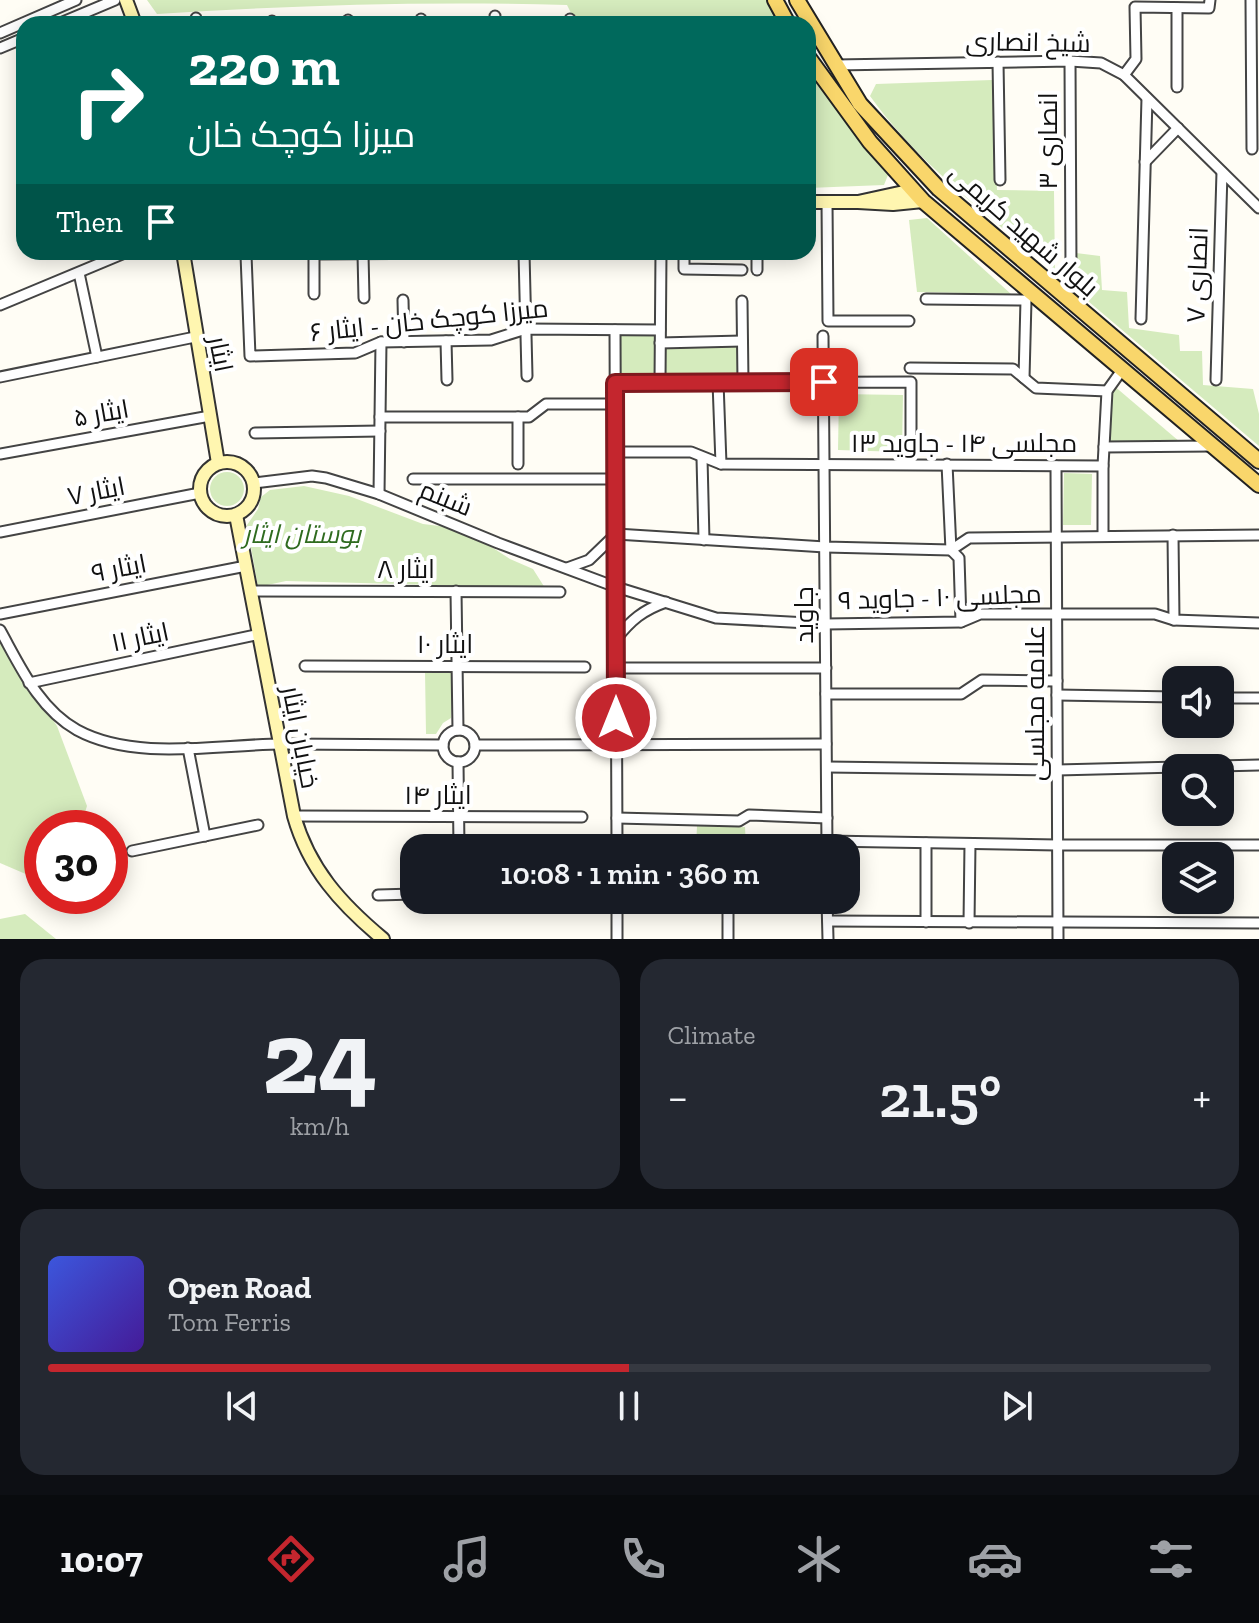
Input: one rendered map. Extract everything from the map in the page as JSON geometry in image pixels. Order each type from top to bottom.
[{"type":"main road","name":"بلوار شهید کریمی","points":[[816,32],[860,104],[934,184],[1259,461]]},
{"type":"main road","name":"بلوار شهید کریمی","points":[[816,68],[863,133],[918,196],[1029,296],[1259,485]]},
{"type":"main road","points":[[816,202],[858,202],[918,196],[934,184]]},
{"type":"main road","name":"ایثار","points":[[184,260],[218,463]]},
{"type":"main road","points":[[227,462],[244,468],[254,483],[249,506],[236,515],[213,512],[200,493],[206,472],[218,463],[227,462]]},
{"type":"main road","name":"خیابان ایثار","points":[[236,515],[301,842],[312,864],[358,918],[383,939]]},
{"type":"street","points":[[39,16],[76,0]]},
{"type":"street","points":[[77,16],[115,0]]},
{"type":"street","points":[[1251,0],[1252,149]]},
{"type":"street","points":[[1124,75],[1136,59],[1135,7],[1177,8],[1210,4]]},
{"type":"street","points":[[1177,8],[1177,87]]},
{"type":"street","name":"انصاری ۳","points":[[1070,61],[1071,268]]},
{"type":"street","points":[[998,62],[1000,180]]},
{"type":"street","name":"شیخ انصاری","points":[[835,65],[1101,63],[1124,75],[1259,208]]},
{"type":"street","points":[[1141,319],[1147,98]]},
{"type":"street","points":[[1145,162],[1178,128]]},
{"type":"street","name":"انصاری ۷","points":[[1216,380],[1222,172]]},
{"type":"street","points":[[827,202],[828,321],[909,321]]},
{"type":"street","points":[[0,305],[109,260]]},
{"type":"street","name":"میرزا کوچک خان - ایثار ۶","points":[[246,260],[250,356],[355,353],[381,342],[491,340],[526,329],[660,330]]},
{"type":"street","points":[[314,260],[314,294]]},
{"type":"street","points":[[363,260],[364,298]]},
{"type":"street","points":[[524,260],[527,376]]},
{"type":"street","points":[[660,382],[661,260]]},
{"type":"street","points":[[684,260],[684,269],[742,270]]},
{"type":"street","points":[[757,260],[757,270]]},
{"type":"street","points":[[79,273],[97,357]]},
{"type":"street","points":[[926,299],[1029,296],[1024,378]]},
{"type":"street","points":[[403,300],[404,342]]},
{"type":"street","points":[[742,301],[743,382]]},
{"type":"street","points":[[615,330],[617,834]]},
{"type":"street","name":"جاوید","points":[[823,336],[827,834]]},
{"type":"street","points":[[0,377],[195,337]]},
{"type":"street","points":[[446,341],[447,380]]},
{"type":"street","points":[[660,343],[742,341]]},
{"type":"street","points":[[379,494],[381,342]]},
{"type":"street","points":[[910,368],[1013,369],[1036,388],[1107,391]]},
{"type":"street","points":[[1103,535],[1107,391],[1122,370]]},
{"type":"street","points":[[718,382],[721,464]]},
{"type":"street","points":[[615,383],[911,382],[911,463]]},
{"type":"street","points":[[380,417],[529,417],[546,404],[615,404]]},
{"type":"street","name":"ایثار ۵","points":[[0,454],[210,416]]},
{"type":"street","points":[[518,417],[518,464]]},
{"type":"street","points":[[255,433],[380,431]]},
{"type":"street","points":[[1104,447],[1212,446]]},
{"type":"street","name":"مجلسی ۱۴ - جاوید ۱۳","points":[[616,452],[691,452],[721,464],[1103,466]]},
{"type":"street","points":[[702,458],[704,540]]},
{"type":"street","points":[[947,464],[951,550],[959,558],[961,622]]},
{"type":"street","name":"علامه مجلسی","points":[[1056,466],[1058,939]]},
{"type":"street","name":"شبنم","points":[[254,483],[312,476],[379,494],[565,568],[666,602]]},
{"type":"street","points":[[413,479],[616,479]]},
{"type":"street","name":"ایثار ۷","points":[[0,532],[200,493]]},
{"type":"street","points":[[565,568],[589,560],[616,534],[825,547],[951,550],[969,538],[1259,535]]},
{"type":"street","points":[[1173,535],[1174,620]]},
{"type":"street","name":"ایثار ۹","points":[[0,614],[246,566]]},
{"type":"street","name":"ایثار ۸","points":[[251,591],[560,592]]},
{"type":"street","points":[[456,591],[458,730]]},
{"type":"street","points":[[616,639],[631,620],[647,609],[666,602]]},
{"type":"street","name":"مجلسی ۱۰ - جاوید ۹","points":[[666,602],[716,618],[826,624],[961,622],[980,614],[1155,614],[1174,620],[1259,623]]},
{"type":"street","points":[[0,630],[29,683],[61,719],[101,740],[157,749],[280,744],[443,745]]},
{"type":"street","name":"ایثار ۱۱","points":[[29,683],[260,634]]},
{"type":"street","name":"ایثار ۱۰","points":[[305,666],[585,667]]},
{"type":"street","points":[[616,668],[826,668]]},
{"type":"street","points":[[826,694],[961,694],[982,680],[1057,681]]},
{"type":"street","points":[[1057,695],[1162,697]]},
{"type":"street","points":[[1234,698],[1259,698]]},
{"type":"street","points":[[458,762],[445,755],[443,745],[449,733],[458,730],[468,732],[475,745]]},
{"type":"street","points":[[475,745],[826,744]]},
{"type":"street","points":[[458,762],[470,757],[475,745]]},
{"type":"street","points":[[188,748],[205,836]]},
{"type":"street","points":[[458,762],[459,834]]},
{"type":"street","points":[[827,767],[1057,770],[1259,765]]},
{"type":"street","points":[[617,818],[739,821],[749,815],[827,818]]},
{"type":"street","name":"ایثار ۱۴","points":[[294,816],[582,817]]},
{"type":"street","points":[[132,851],[258,825]]},
{"type":"street","points":[[926,843],[926,922]]},
{"type":"street","points":[[860,844],[1259,845]]},
{"type":"street","points":[[969,923],[970,844]]},
{"type":"street","points":[[378,895],[400,894]]},
{"type":"street","points":[[617,914],[617,939]]},
{"type":"street","points":[[728,914],[728,939]]},
{"type":"street","points":[[828,914],[828,939]]},
{"type":"street","points":[[828,921],[1259,923]]},
{"type":"green space","points":[[147,0],[768,0],[777,16],[572,16],[567,5],[464,3],[157,14]]},
{"type":"green space","points":[[992,80],[997,190],[1054,191],[1055,272],[933,168],[870,96],[876,84]]},
{"type":"green space","points":[[816,81],[888,175],[884,185],[816,188]]},
{"type":"green space","points":[[927,218],[1011,294],[917,292],[909,220]]},
{"type":"green space","points":[[1076,253],[1100,256],[1102,290],[1127,292],[1129,328],[1179,335],[1180,351],[1202,351],[1203,385],[1253,389],[1259,414],[1259,446],[1075,290]]},
{"type":"green space","points":[[619,332],[661,332],[661,345],[741,343],[744,378],[621,378]]},
{"type":"green space","points":[[1113,385],[1180,442],[1109,443]]},
{"type":"green space","points":[[839,394],[903,395],[902,452],[838,450]]},
{"type":"green space","points":[[227,472],[239,477],[244,489],[239,501],[227,506],[215,501],[210,489],[215,477]]},
{"type":"green space","points":[[1064,473],[1092,474],[1091,525],[1063,525]]},
{"type":"green space","name":"بوستان ایثار","points":[[304,486],[349,496],[423,524],[464,529],[510,559],[533,569],[545,588],[286,581],[258,587],[247,525],[258,509],[261,497],[270,490]]},
{"type":"green space","points":[[0,642],[57,726],[87,806],[86,810],[24,810],[24,873],[0,863]]},
{"type":"green space","points":[[425,671],[453,673],[451,718],[443,723],[436,734],[426,734]]},
{"type":"green space","points":[[697,826],[745,827],[745,834],[697,834]]},
{"type":"green space","points":[[25,914],[56,939],[0,939],[0,919]]},
{"type":"route","points":[[616,718],[615,383],[824,382]]}]
